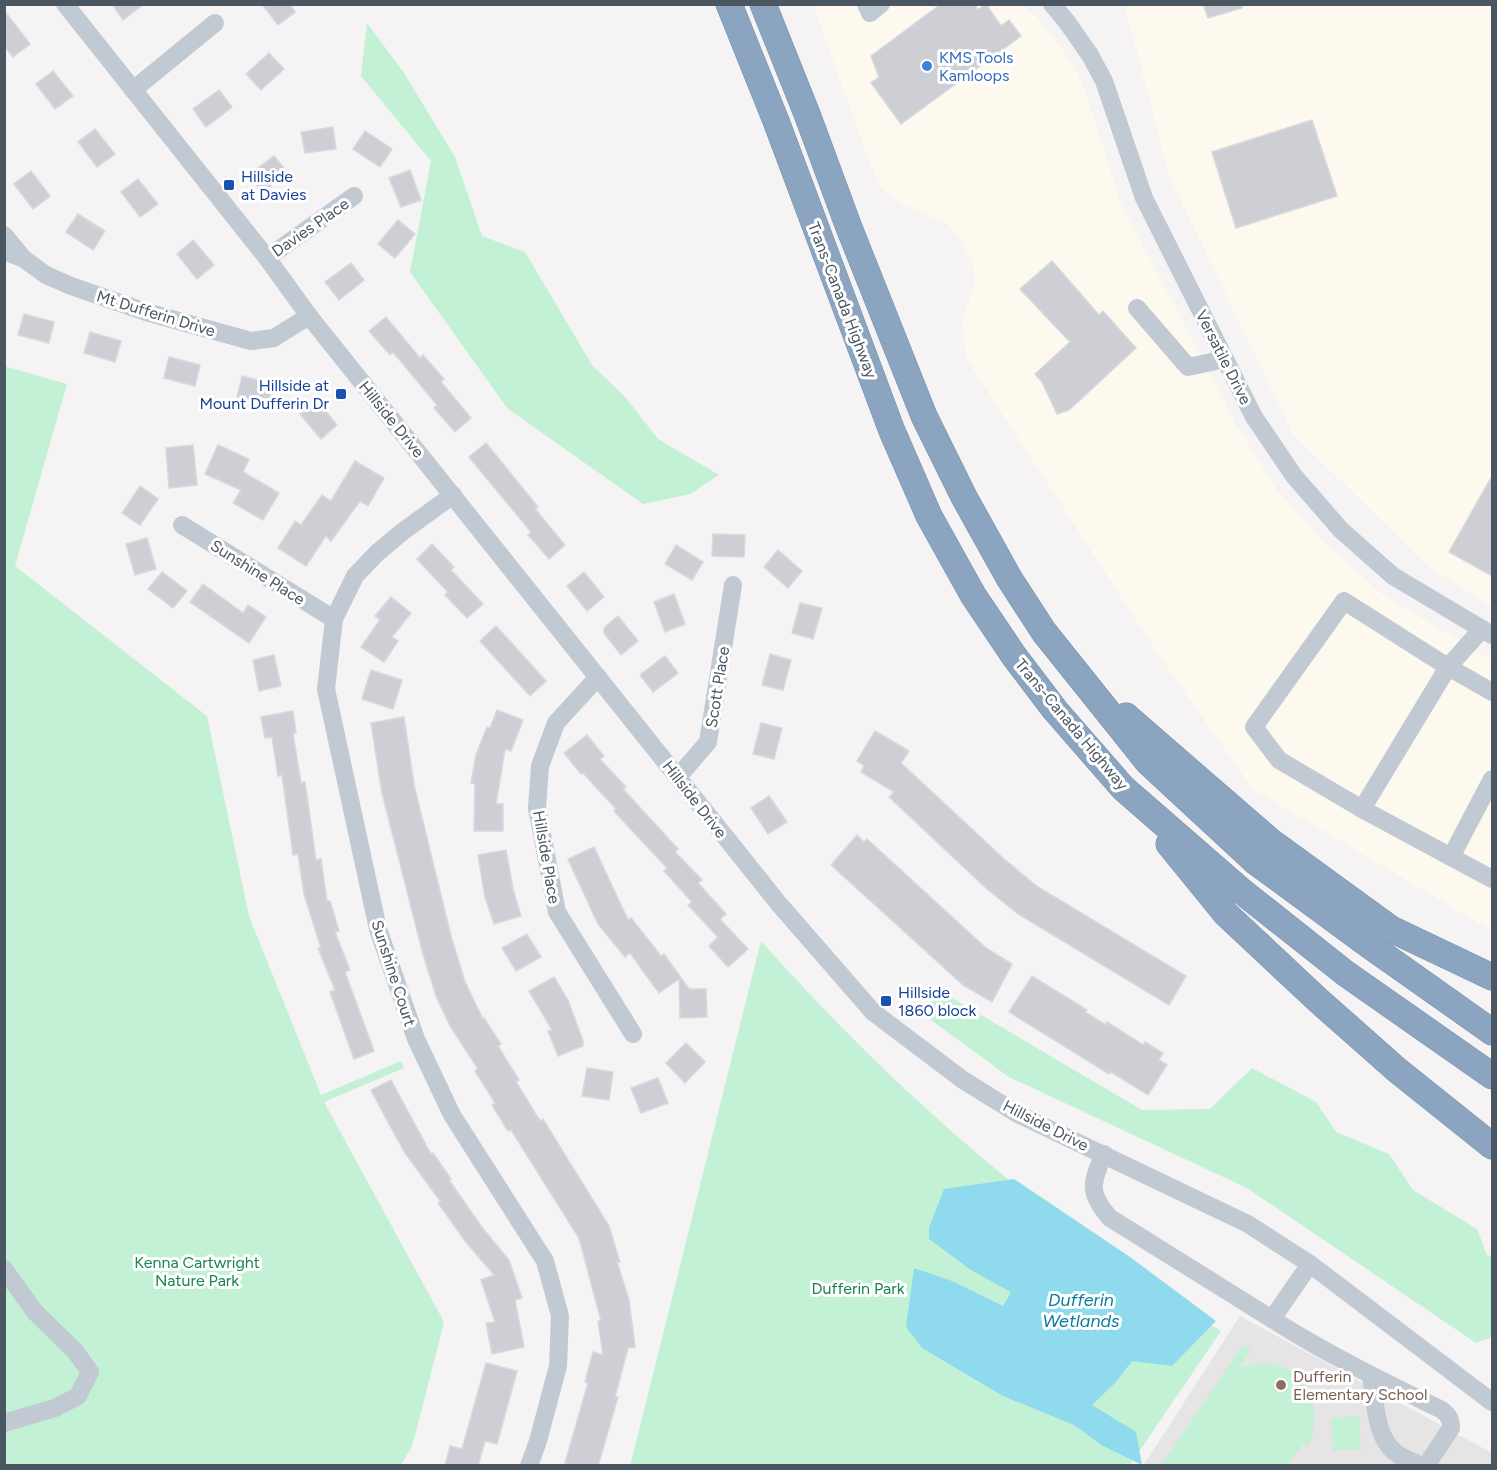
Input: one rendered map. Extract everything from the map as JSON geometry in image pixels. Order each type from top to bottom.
[{"type":"highway","name":"Trans-Canada Highway","points":[[729,4],[776,121],[892,431],[928,516],[973,595],[1014,656],[1055,710],[1123,788],[1239,889],[1336,966],[1492,1076]]},
{"type":"highway","name":"Trans-Canada Highway","points":[[763,4],[924,416],[963,497],[1009,578],[1044,632],[1148,762],[1256,862],[1492,1032]]},
{"type":"highway","points":[[1075,672],[1270,841],[1391,929],[1492,977]]},
{"type":"highway","points":[[1123,788],[1226,914],[1367,1044],[1492,1146]]},
{"type":"street","name":"Hillside Drive","points":[[65,4],[267,258],[309,316],[779,904],[873,1012],[963,1080],[1009,1108],[1248,1224],[1310,1264],[1492,1402]]},
{"type":"street","points":[[866,4],[870,13],[881,4]]},
{"type":"street","name":"Versatile Drive","points":[[1052,4],[1090,55],[1104,81],[1144,198],[1254,417],[1293,476],[1341,530],[1393,576],[1487,632]]},
{"type":"street","points":[[133,90],[215,23]]},
{"type":"street","name":"Davies Place","points":[[267,258],[354,196]]},
{"type":"street","points":[[4,235],[24,260]]},
{"type":"street","name":"Mt Dufferin Drive","points":[[4,252],[24,260],[46,275],[71,286],[146,312],[251,341],[274,338],[309,316]]},
{"type":"street","points":[[1137,308],[1188,367],[1225,359]]},
{"type":"street","name":"Sunshine Court","points":[[453,495],[402,532],[355,576],[334,619],[326,689],[378,929],[416,1040],[452,1115],[545,1261],[560,1316],[558,1365],[529,1466]]},
{"type":"street","name":"Sunshine Place","points":[[182,525],[334,619]]},
{"type":"street","name":"Scott Place","points":[[678,777],[708,742],[733,585]]},
{"type":"street","points":[[1492,692],[1344,601],[1254,727],[1279,760],[1362,809],[1492,879]]},
{"type":"street","points":[[1362,809],[1448,667],[1487,632]]},
{"type":"street","name":"Hillside Place","points":[[598,677],[556,723],[540,766],[537,808],[556,912],[633,1034]]},
{"type":"street","points":[[1451,857],[1492,779]]},
{"type":"street","points":[[1104,1154],[1094,1177],[1093,1193],[1099,1206],[1110,1218],[1310,1343],[1371,1376],[1442,1410],[1448,1416],[1451,1428],[1424,1466],[1395,1452],[1386,1442],[1379,1423],[1371,1376]]},
{"type":"street","points":[[1272,1319],[1310,1264]]},
{"type":"street","points":[[4,1269],[35,1312],[75,1351],[90,1372],[78,1396],[55,1408],[4,1423]]},
{"type":"shaded area","points":[[813,5],[1022,5],[1036,16],[1063,50],[1075,68],[1086,92],[1120,201],[1236,424],[1277,490],[1326,544],[1383,595],[1492,660],[1492,931],[1253,789],[1162,660],[966,358],[962,322],[975,284],[972,262],[958,235],[948,224],[900,203],[881,188]]},
{"type":"shaded area","points":[[1125,5],[1492,5],[1492,607],[1430,568],[1293,434],[1168,174]]},
{"type":"shaded area","name":"Dufferin Elementary School","points":[[1240,1316],[1492,1453],[1492,1466],[1143,1466]]},
{"type":"green space","points":[[367,23],[404,73],[455,157],[482,236],[525,252],[592,365],[626,398],[658,439],[719,475],[690,494],[643,504],[507,408],[410,272],[431,161],[361,76]]},
{"type":"green space","name":"Kenna Cartwright Nature Park","points":[[4,366],[67,384],[15,566],[207,716],[249,916],[321,1095],[401,1061],[404,1068],[324,1102],[444,1322],[416,1432],[411,1448],[401,1465],[5,1465]]},
{"type":"green space","name":"Dufferin Park","points":[[761,941],[866,1052],[976,1153],[1094,1246],[1221,1331],[1130,1465],[630,1466]]},
{"type":"green space","points":[[942,992],[1142,1110],[1210,1109],[1252,1068],[1316,1102],[1336,1132],[1389,1154],[1413,1190],[1477,1229],[1487,1255],[1492,1257],[1492,1337],[1476,1343],[1247,1188],[1009,1077],[920,1012]]},
{"type":"green space","points":[[1243,1345],[1251,1350],[1239,1368],[1258,1364],[1276,1365],[1290,1371],[1302,1381],[1310,1395],[1314,1411],[1314,1428],[1308,1447],[1303,1444],[1287,1465],[1161,1465]]},
{"type":"green space","points":[[1359,1416],[1361,1449],[1333,1451],[1331,1418]]},
{"type":"water","name":"Dufferin Wetlands","points":[[1014,1179],[1130,1257],[1216,1321],[1172,1366],[1132,1361],[1115,1383],[1092,1405],[1136,1432],[1142,1465],[1103,1446],[1074,1425],[1003,1396],[922,1348],[906,1327],[914,1268],[952,1281],[1003,1306],[1011,1292],[971,1270],[929,1239],[929,1228],[944,1189]]},
{"type":"building","points":[[112,4],[144,4],[123,20]]},
{"type":"building","points":[[262,4],[290,4],[295,12],[278,25]]},
{"type":"building","name":"KMS Tools Kamloops","points":[[941,4],[974,4],[978,10],[986,4],[1001,26],[1009,20],[1021,36],[901,124],[871,83],[879,77],[871,56]]},
{"type":"building","points":[[1203,4],[1242,4],[1242,8],[1208,18]]},
{"type":"building","points":[[4,10],[30,44],[13,57],[4,46]]},
{"type":"building","points":[[269,53],[284,69],[261,90],[246,74]]},
{"type":"building","points":[[53,71],[73,96],[55,109],[36,84]]},
{"type":"building","points":[[219,90],[232,107],[206,127],[193,109]]},
{"type":"building","points":[[1312,120],[1337,196],[1236,228],[1212,152]]},
{"type":"building","points":[[333,127],[336,149],[305,153],[301,132]]},
{"type":"building","points":[[95,129],[115,154],[97,167],[78,142]]},
{"type":"building","points":[[365,131],[392,149],[380,167],[353,149]]},
{"type":"building","points":[[274,156],[288,173],[262,192],[249,175]]},
{"type":"building","points":[[410,170],[421,200],[401,207],[389,178]]},
{"type":"building","points":[[31,171],[50,196],[33,209],[14,184]]},
{"type":"building","points":[[138,179],[158,204],[140,217],[121,192]]},
{"type":"building","points":[[78,214],[105,231],[93,250],[66,232]]},
{"type":"building","points":[[398,220],[415,234],[395,258],[378,244]]},
{"type":"building","points":[[193,240],[214,265],[197,279],[177,254]]},
{"type":"building","points":[[1052,261],[1099,315],[1103,311],[1136,348],[1069,410],[1057,414],[1042,382],[1035,374],[1070,342],[1020,289]]},
{"type":"building","points":[[351,263],[364,280],[339,300],[325,282]]},
{"type":"building","points":[[24,314],[54,322],[49,343],[18,335]]},
{"type":"building","points":[[386,317],[420,358],[423,355],[444,379],[441,382],[471,418],[455,432],[434,408],[437,405],[393,352],[390,355],[369,331]]},
{"type":"building","points":[[90,332],[121,341],[115,362],[84,353]]},
{"type":"building","points":[[169,357],[200,365],[195,386],[164,378]]},
{"type":"building","points":[[242,376],[273,384],[268,406],[237,397]]},
{"type":"building","points":[[317,400],[337,425],[321,439],[300,414]]},
{"type":"building","points":[[486,443],[538,507],[535,509],[565,545],[549,559],[528,535],[531,532],[469,457]]},
{"type":"building","points":[[193,445],[197,485],[169,488],[166,448]]},
{"type":"building","points":[[218,445],[249,459],[243,472],[279,493],[263,520],[233,503],[241,490],[205,474]]},
{"type":"building","points":[[355,461],[384,478],[368,506],[360,501],[331,541],[326,536],[306,566],[278,548],[295,521],[301,525],[322,495],[331,501]]},
{"type":"building","points":[[1492,476],[1492,576],[1449,552]]},
{"type":"building","points":[[140,486],[158,499],[140,525],[122,513]]},
{"type":"building","points":[[713,534],[745,535],[744,557],[712,556]]},
{"type":"building","points":[[147,538],[156,569],[135,575],[126,544]]},
{"type":"building","points":[[432,544],[454,567],[451,570],[483,604],[467,618],[445,595],[448,592],[417,559]]},
{"type":"building","points":[[676,545],[703,562],[692,580],[665,564]]},
{"type":"building","points":[[778,550],[802,571],[788,588],[764,567]]},
{"type":"building","points":[[162,572],[187,591],[173,608],[148,589]]},
{"type":"building","points":[[584,572],[604,597],[587,611],[567,586]]},
{"type":"building","points":[[203,584],[243,613],[248,605],[266,617],[249,643],[190,602]]},
{"type":"building","points":[[674,594],[685,624],[665,632],[654,602]]},
{"type":"building","points":[[391,597],[411,613],[392,637],[398,641],[384,662],[361,647],[380,620],[375,616]]},
{"type":"building","points":[[800,603],[822,608],[813,639],[792,633]]},
{"type":"building","points":[[618,616],[638,641],[621,655],[604,633],[604,628]]},
{"type":"building","points":[[496,626],[546,681],[530,696],[480,641]]},
{"type":"building","points":[[770,654],[791,660],[783,690],[762,685]]},
{"type":"building","points":[[274,655],[281,686],[259,691],[253,660]]},
{"type":"building","points":[[665,656],[678,673],[653,692],[640,675]]},
{"type":"building","points":[[371,670],[402,680],[393,709],[362,699]]},
{"type":"building","points":[[497,710],[523,720],[511,751],[505,749],[496,804],[503,804],[503,831],[474,831],[475,784],[471,783],[476,755],[487,727],[490,728]]},
{"type":"building","points":[[293,711],[296,733],[293,733],[301,783],[305,782],[316,860],[321,859],[327,901],[330,901],[339,931],[335,932],[350,970],[345,972],[374,1051],[354,1059],[330,992],[335,990],[318,948],[321,948],[304,894],[298,854],[293,855],[282,775],[278,776],[272,737],[265,738],[261,717]]},
{"type":"building","points":[[404,717],[414,785],[451,936],[465,982],[483,1019],[501,1044],[498,1046],[519,1080],[516,1082],[540,1121],[543,1119],[609,1226],[620,1262],[617,1262],[629,1300],[635,1347],[628,1348],[615,1397],[618,1397],[598,1466],[573,1466],[565,1463],[588,1383],[585,1382],[593,1352],[603,1355],[598,1321],[601,1321],[579,1238],[511,1130],[508,1131],[492,1105],[495,1103],[475,1071],[478,1069],[450,1026],[436,996],[423,954],[382,793],[371,723]]},
{"type":"building","points":[[761,723],[782,728],[774,759],[753,754]]},
{"type":"building","points":[[875,731],[909,751],[901,763],[1004,859],[1038,887],[1186,976],[1169,1005],[1018,914],[986,888],[889,797],[894,792],[861,772],[864,766],[857,761]]},
{"type":"building","points":[[587,735],[604,756],[600,759],[626,787],[623,789],[678,849],[675,852],[702,880],[698,883],[726,914],[720,919],[748,949],[728,967],[709,946],[718,937],[688,905],[692,902],[664,871],[667,868],[564,753]]},
{"type":"building","points":[[769,796],[787,822],[768,834],[751,808]]},
{"type":"building","points":[[857,835],[864,842],[867,839],[986,948],[1012,964],[992,1002],[963,985],[831,865]]},
{"type":"building","points":[[594,847],[628,920],[631,918],[661,956],[664,954],[689,989],[706,989],[707,1017],[680,1018],[679,979],[659,993],[630,953],[625,957],[598,924],[568,859]]},
{"type":"building","points":[[506,850],[513,889],[521,916],[494,924],[485,897],[478,855]]},
{"type":"building","points":[[527,934],[541,957],[516,971],[502,948]]},
{"type":"building","points":[[1032,976],[1087,1010],[1085,1012],[1106,1025],[1107,1022],[1143,1045],[1145,1042],[1163,1053],[1159,1060],[1167,1065],[1148,1095],[1111,1072],[1109,1074],[1009,1012]]},
{"type":"building","points":[[554,977],[568,1000],[583,1041],[583,1046],[558,1056],[548,1031],[552,1030],[529,991]]},
{"type":"building","points":[[686,1043],[705,1062],[685,1083],[666,1063]]},
{"type":"building","points":[[587,1068],[613,1072],[609,1100],[582,1096]]},
{"type":"building","points":[[658,1078],[668,1103],[641,1113],[631,1088]]},
{"type":"building","points":[[391,1080],[431,1154],[433,1153],[481,1226],[509,1260],[522,1298],[515,1300],[524,1347],[492,1354],[486,1323],[495,1322],[481,1280],[494,1275],[465,1241],[438,1203],[441,1202],[405,1153],[390,1126],[371,1090]]},
{"type":"building","points":[[486,1363],[517,1371],[497,1444],[485,1441],[478,1466],[445,1466],[450,1446],[462,1449]]},
{"type":"place","name":"KMS Tools Kamloops","points":[[927,66]]},
{"type":"place","name":"Hillside at Davies","points":[[229,185]]},
{"type":"place","name":"Hillside at Mount Dufferin Dr","points":[[341,394]]},
{"type":"place","name":"Hillside 1860 block","points":[[886,1001]]},
{"type":"place","name":"Dufferin Elementary School","points":[[1281,1385]]}]
